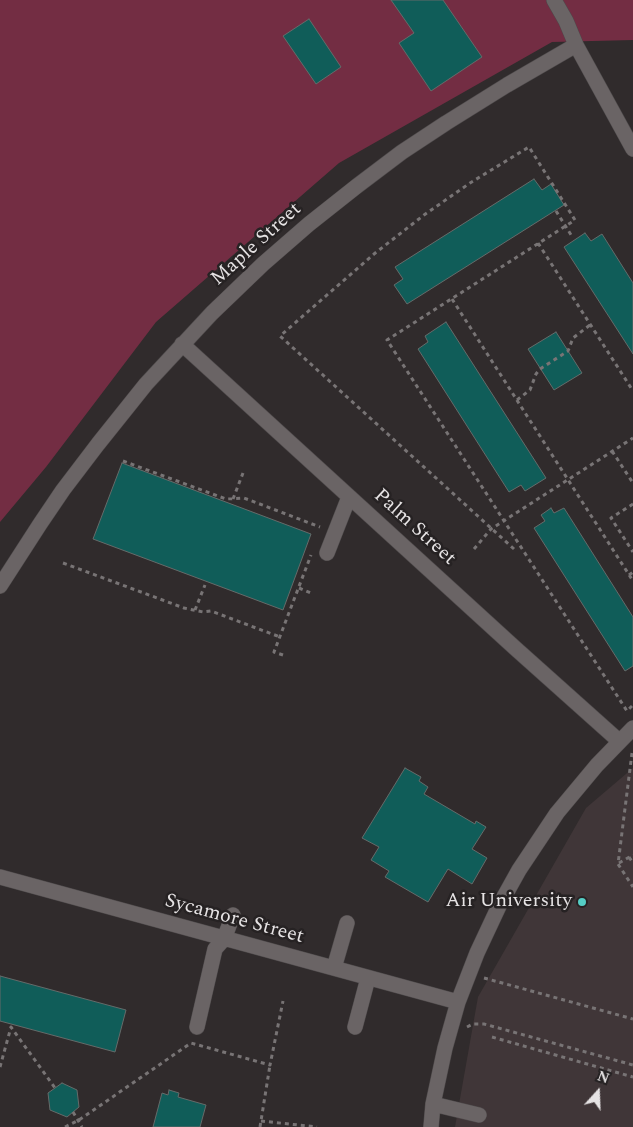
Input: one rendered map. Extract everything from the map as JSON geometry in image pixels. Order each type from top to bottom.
[{"type":"street","points":[[554,0],[566,21],[576,45],[633,150]]},
{"type":"street","name":"Maple Street","points":[[0,586],[40,524],[98,444],[146,384],[212,313],[263,264],[309,224],[402,152],[507,85],[576,45]]},
{"type":"street","name":"Palm Street","points":[[182,344],[619,741]]},
{"type":"street","points":[[320,553],[349,496]]},
{"type":"street","points":[[431,1127],[445,1048],[458,1002],[477,953],[499,906],[539,838],[576,789],[633,728]]},
{"type":"street","name":"Sycamore Street","points":[[0,877],[458,1002]]},
{"type":"street","points":[[197,1027],[215,949],[224,939],[233,915]]},
{"type":"street","points":[[334,968],[346,923]]},
{"type":"street","points":[[355,1027],[368,978]]},
{"type":"street","points":[[434,1104],[480,1115]]},
{"type":"path","points":[[514,550],[280,336],[374,254],[424,215],[470,183],[529,147],[575,220],[387,340],[627,711],[633,705]]},
{"type":"path","points":[[556,211],[573,238]]},
{"type":"path","points":[[538,243],[633,391]]},
{"type":"path","points":[[452,299],[633,581]]},
{"type":"path","points":[[517,400],[530,390],[540,369],[568,350],[573,338],[590,325]]},
{"type":"path","points":[[474,549],[491,529],[633,438]]},
{"type":"path","points":[[612,451],[633,483]]},
{"type":"path","points":[[123,461],[226,500],[244,498],[322,527]]},
{"type":"path","points":[[233,499],[242,473]]},
{"type":"path","points":[[633,504],[611,518],[633,552]]},
{"type":"path","points":[[283,655],[274,652],[299,588],[320,553]]},
{"type":"path","points":[[63,563],[184,608],[203,612],[211,611],[280,637]]},
{"type":"path","points":[[629,575],[633,572]]},
{"type":"path","points":[[195,610],[205,585]]},
{"type":"path","points":[[299,588],[313,594]]},
{"type":"path","points":[[628,756],[633,752]]},
{"type":"path","points":[[633,752],[618,864],[633,887]]},
{"type":"path","points":[[618,864],[633,854]]},
{"type":"path","points":[[629,857],[633,863]]},
{"type":"path","points":[[481,986],[487,970]]},
{"type":"path","points":[[484,978],[633,1019]]},
{"type":"path","points":[[260,1127],[283,1001]]},
{"type":"path","points":[[466,1033],[469,1021]]},
{"type":"path","points":[[467,1027],[473,1024],[484,1024],[633,1066]]},
{"type":"path","points":[[0,1067],[11,1026],[55,1088]]},
{"type":"path","points":[[492,1037],[633,1076]]},
{"type":"path","points":[[65,1127],[77,1121],[191,1043],[270,1065]]},
{"type":"path","points":[[73,1112],[82,1127]]},
{"type":"path","points":[[261,1121],[317,1127]]},
{"type":"shaded area","points":[[0,0],[633,0],[633,40],[552,42],[339,163],[156,322],[46,467],[0,522]]},
{"type":"shaded area","name":"Air University","points":[[633,768],[633,1127],[455,1127],[478,997],[586,808]]},
{"type":"building","points":[[391,0],[443,0],[482,57],[431,91],[399,43],[414,33]]},
{"type":"building","points":[[309,19],[341,67],[316,84],[283,36]]},
{"type":"building","points":[[534,179],[542,190],[551,184],[564,205],[407,304],[394,285],[403,279],[395,267]]},
{"type":"building","points":[[585,233],[591,241],[602,234],[633,283],[633,354],[564,247]]},
{"type":"building","points":[[446,322],[546,478],[525,491],[521,485],[509,492],[418,349],[428,342],[425,336]]},
{"type":"building","points":[[556,332],[582,373],[554,390],[528,349]]},
{"type":"building","points":[[122,463],[311,534],[283,610],[93,539]]},
{"type":"building","points":[[551,508],[554,513],[564,508],[633,617],[633,666],[625,671],[534,528],[545,521],[541,515]]},
{"type":"building","points":[[405,768],[421,777],[419,781],[428,787],[424,794],[475,824],[476,821],[486,827],[472,849],[487,858],[472,884],[448,869],[428,902],[385,877],[389,871],[371,860],[379,847],[362,838]]},
{"type":"building","points":[[0,976],[126,1010],[115,1052],[0,1021]]},
{"type":"building","points":[[62,1083],[77,1090],[79,1107],[67,1117],[50,1110],[48,1093]]},
{"type":"building","points":[[169,1090],[179,1093],[178,1097],[206,1105],[200,1127],[153,1127],[162,1093],[168,1095]]},
{"type":"place","name":"Air University","points":[[582,902]]}]
